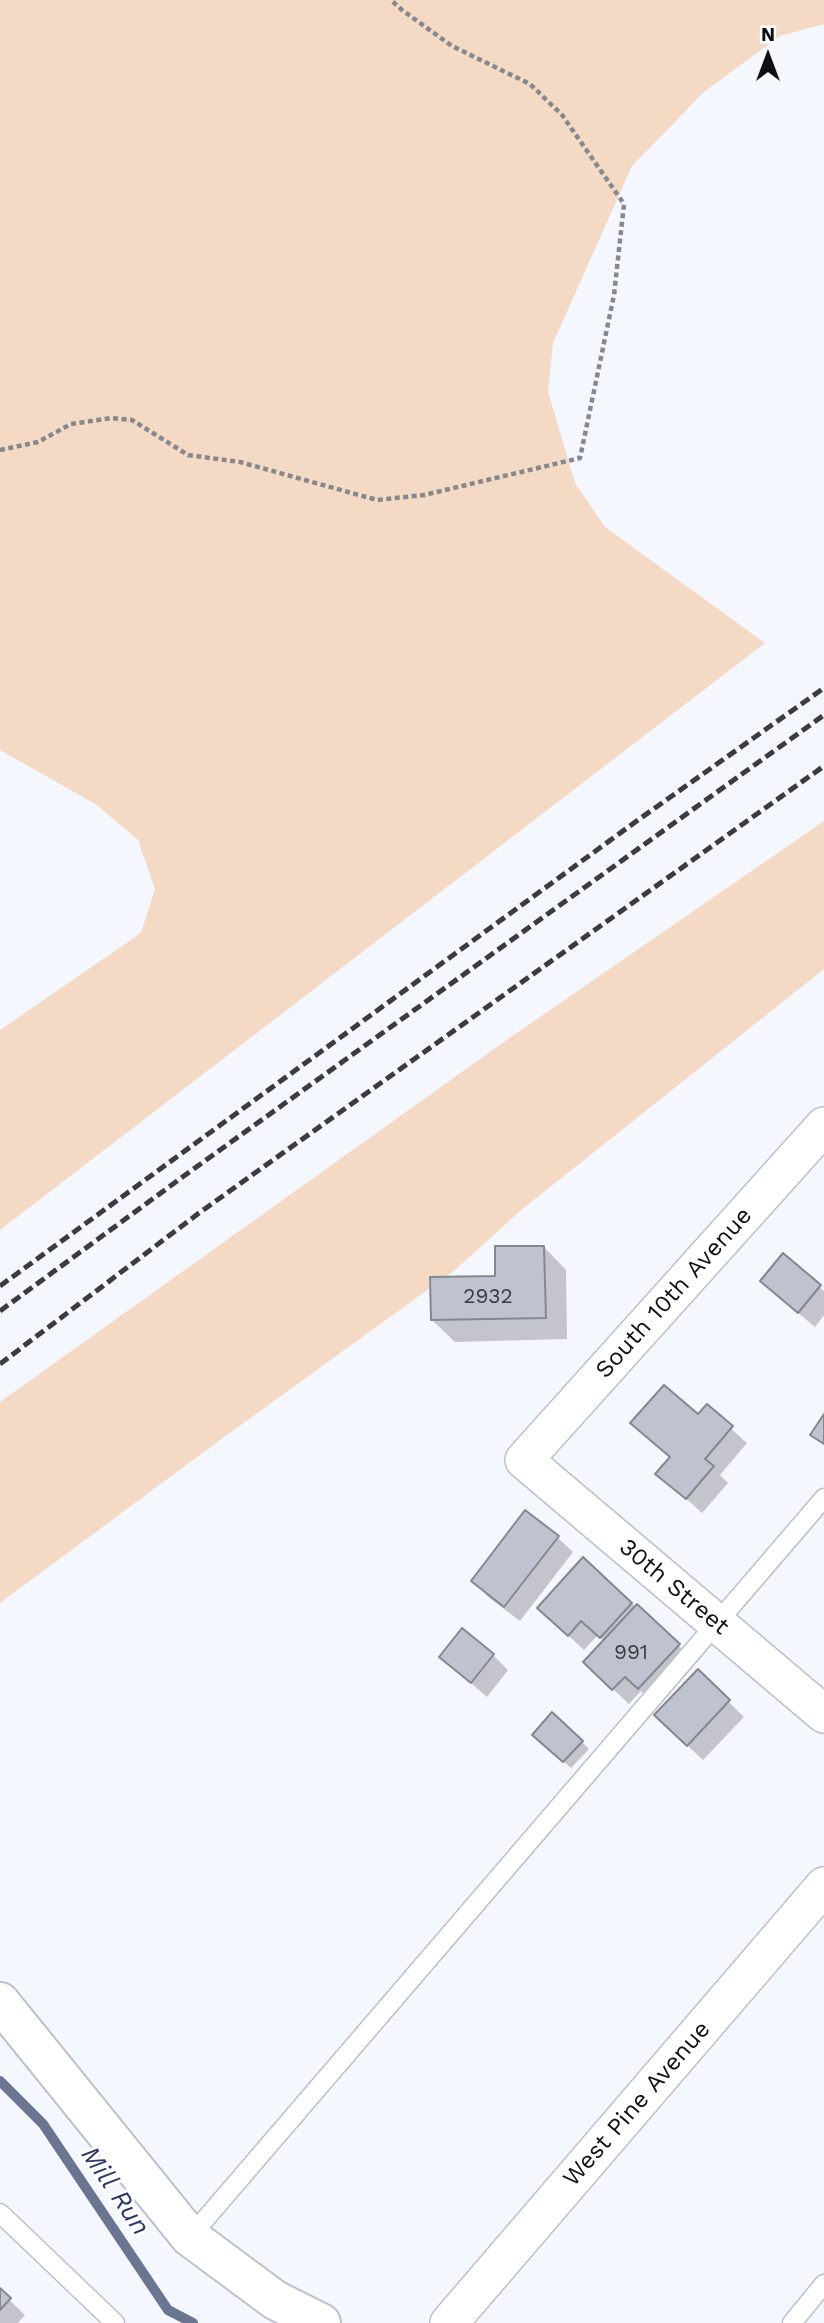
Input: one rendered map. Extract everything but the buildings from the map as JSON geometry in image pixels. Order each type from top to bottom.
[{"type":"main road","points":[[0,2002],[190,2237],[275,2300],[321,2323]]},
{"type":"street","name":"South 10th Avenue","points":[[524,1460],[824,1126]]},
{"type":"street","name":"30th Street","points":[[524,1460],[824,1714]]},
{"type":"street","name":"West Pine Avenue","points":[[449,2323],[824,1886]]},
{"type":"lane","points":[[190,2237],[824,1498]]},
{"type":"lane","points":[[0,2213],[115,2323]]},
{"type":"lane","points":[[792,2323],[824,2284]]},
{"type":"path","points":[[0,450],[38,442],[71,424],[111,418],[132,420],[188,454],[240,462],[377,500],[424,495],[580,458],[614,295],[624,204],[562,115],[530,84],[452,46],[391,0]]},
{"type":"shaded area","points":[[0,0],[824,0],[824,24],[780,36],[704,92],[632,166],[553,343],[548,392],[575,483],[605,527],[765,643],[0,1230],[0,1030],[141,933],[155,889],[138,840],[97,805],[0,750]]},
{"type":"shaded area","points":[[824,821],[824,969],[520,1211],[455,1270],[0,1603],[0,1402],[508,1039]]},
{"type":"waterway","name":"Mill Run","points":[[0,2081],[43,2124],[168,2310],[193,2323]]},
{"type":"railway","points":[[0,1286],[638,820],[824,688]]},
{"type":"railway","points":[[0,1311],[824,715]]},
{"type":"railway","points":[[0,1364],[199,1213],[824,766]]}]
